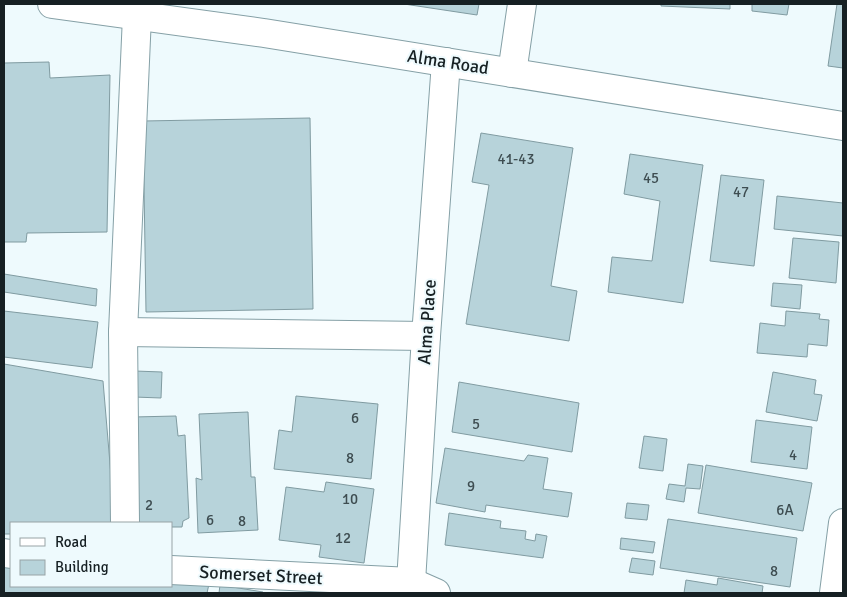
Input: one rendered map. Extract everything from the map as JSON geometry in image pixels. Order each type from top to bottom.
[{"type":"street","name":"Alma Road","points":[[52,4],[264,33],[843,126]]},
{"type":"street","points":[[512,73],[522,4]]},
{"type":"street","points":[[125,522],[123,332],[137,16]]},
{"type":"street","name":"Alma Place","points":[[411,582],[426,336],[446,62]]},
{"type":"street","points":[[123,332],[426,336]]},
{"type":"street","points":[[834,593],[843,523]]},
{"type":"street","name":"Somerset Street","points":[[172,570],[411,582]]},
{"type":"street","points":[[411,582],[436,593]]},
{"type":"building","points":[[404,4],[479,4],[477,15]]},
{"type":"building","points":[[661,4],[730,4],[730,9],[661,6]]},
{"type":"building","points":[[752,4],[789,4],[787,15],[752,11]]},
{"type":"building","points":[[837,4],[843,4],[843,68],[828,66]]},
{"type":"building","points":[[49,62],[50,78],[110,75],[107,232],[27,233],[26,242],[4,242],[4,63]]},
{"type":"building","points":[[310,118],[313,309],[146,312],[143,121]]},
{"type":"building","points":[[481,133],[573,148],[551,286],[577,291],[569,341],[466,324],[489,185],[472,182]]},
{"type":"building","points":[[630,154],[703,165],[683,303],[608,292],[612,257],[652,261],[660,201],[624,194]]},
{"type":"building","points":[[721,175],[764,180],[754,266],[710,261]]},
{"type":"building","points":[[777,196],[843,203],[843,236],[774,229]]},
{"type":"building","points":[[793,238],[839,242],[836,283],[789,278]]},
{"type":"building","points":[[4,274],[97,289],[96,306],[4,292]]},
{"type":"building","points":[[773,283],[802,285],[800,309],[771,306]]},
{"type":"building","points":[[4,311],[98,322],[92,368],[4,357]]},
{"type":"building","points":[[786,311],[820,314],[819,319],[829,320],[827,346],[808,344],[807,357],[757,353],[760,323],[785,326]]},
{"type":"building","points":[[4,364],[103,381],[115,522],[10,522],[10,534],[4,534]]},
{"type":"building","points":[[135,371],[162,372],[161,398],[134,397]]},
{"type":"building","points":[[773,372],[816,380],[814,394],[822,395],[817,421],[766,412]]},
{"type":"building","points":[[459,382],[579,403],[572,452],[452,432]]},
{"type":"building","points":[[296,396],[378,404],[371,479],[274,469],[279,430],[292,432]]},
{"type":"building","points":[[248,412],[251,477],[255,477],[258,530],[198,533],[196,478],[202,480],[199,414]]},
{"type":"building","points":[[176,416],[178,436],[185,435],[189,518],[183,521],[182,527],[172,527],[172,522],[136,522],[133,417]]},
{"type":"building","points":[[756,420],[812,427],[807,469],[751,462]]},
{"type":"building","points":[[644,436],[667,439],[663,471],[639,468]]},
{"type":"building","points":[[445,448],[524,461],[528,455],[548,458],[543,489],[572,493],[568,517],[486,505],[485,512],[436,503]]},
{"type":"building","points":[[688,464],[703,466],[700,489],[686,488],[684,502],[666,499],[669,484],[685,486]]},
{"type":"building","points":[[706,465],[812,483],[803,531],[698,513]]},
{"type":"building","points":[[326,482],[374,489],[364,563],[319,557],[321,545],[279,540],[286,487],[324,492]]},
{"type":"building","points":[[627,503],[649,505],[647,520],[625,518]]},
{"type":"building","points":[[449,513],[501,521],[500,528],[526,531],[525,539],[535,541],[536,534],[547,536],[543,558],[445,545]]},
{"type":"building","points":[[668,519],[797,538],[790,587],[660,568]]},
{"type":"building","points":[[621,538],[655,542],[653,553],[620,549]]},
{"type":"building","points":[[632,558],[655,561],[653,575],[629,572]]},
{"type":"building","points":[[4,563],[10,564],[10,587],[172,587],[172,580],[209,584],[207,593],[4,593]]},
{"type":"building","points":[[718,578],[763,586],[762,593],[684,593],[686,580],[717,585]]},
{"type":"building","points":[[220,585],[263,592],[263,593],[219,593]]}]
